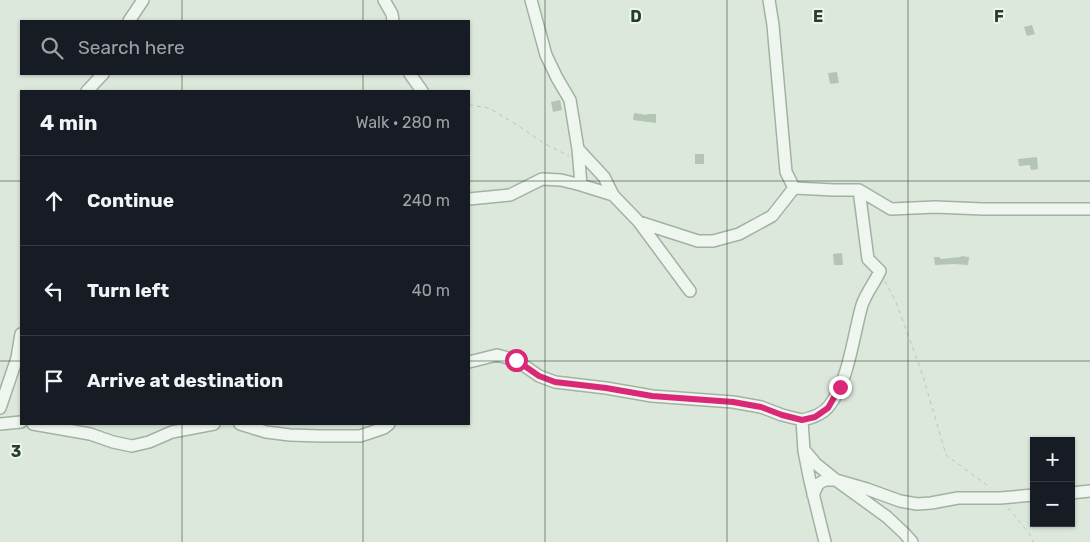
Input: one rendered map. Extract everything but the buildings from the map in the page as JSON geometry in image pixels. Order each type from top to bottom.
[{"type":"street","points":[[130,20],[143,0]]},
{"type":"street","points":[[384,0],[392,14],[393,20]]},
{"type":"street","points":[[530,0],[546,55],[570,100],[581,185]]},
{"type":"street","points":[[769,0],[773,25],[786,172],[794,188]]},
{"type":"street","points":[[89,90],[102,75]]},
{"type":"street","points":[[411,75],[421,90]]},
{"type":"street","points":[[578,155],[604,177],[613,195],[639,222],[690,291]]},
{"type":"street","points":[[470,199],[510,195],[542,179],[561,180],[613,195]]},
{"type":"street","points":[[794,188],[859,190],[891,209],[935,207],[1090,209]]},
{"type":"street","points":[[639,222],[698,241],[713,241],[739,234],[772,216],[794,188]]},
{"type":"street","points":[[470,361],[497,355],[516,360],[539,376],[555,382],[652,396],[733,402],[761,407],[802,420],[815,417],[828,408],[840,387],[852,350],[863,303],[880,271],[868,259],[859,190]]},
{"type":"street","points":[[0,408],[17,358],[20,340]]},
{"type":"street","points":[[802,420],[804,451],[825,542]]},
{"type":"street","points":[[0,424],[20,422]]},
{"type":"street","points":[[39,425],[90,434],[132,446],[149,442],[172,432],[209,425]]},
{"type":"street","points":[[243,425],[266,432],[321,436],[360,436],[388,425]]},
{"type":"street","points":[[804,451],[816,464],[836,480],[887,517],[912,542]]},
{"type":"street","points":[[813,495],[818,484],[825,480],[836,480],[900,501],[917,504],[958,498],[1000,498],[1030,495]]},
{"type":"street","points":[[1075,493],[1090,491]]},
{"type":"path","points":[[470,105],[489,108],[517,124],[545,144],[578,155]]},
{"type":"path","points":[[880,271],[896,302],[922,373],[946,456],[989,485],[1029,533],[1033,542]]},
{"type":"route","points":[[516,360],[539,376],[555,382],[652,396],[733,402],[761,407],[802,420],[815,417],[828,408],[840,387]]}]
